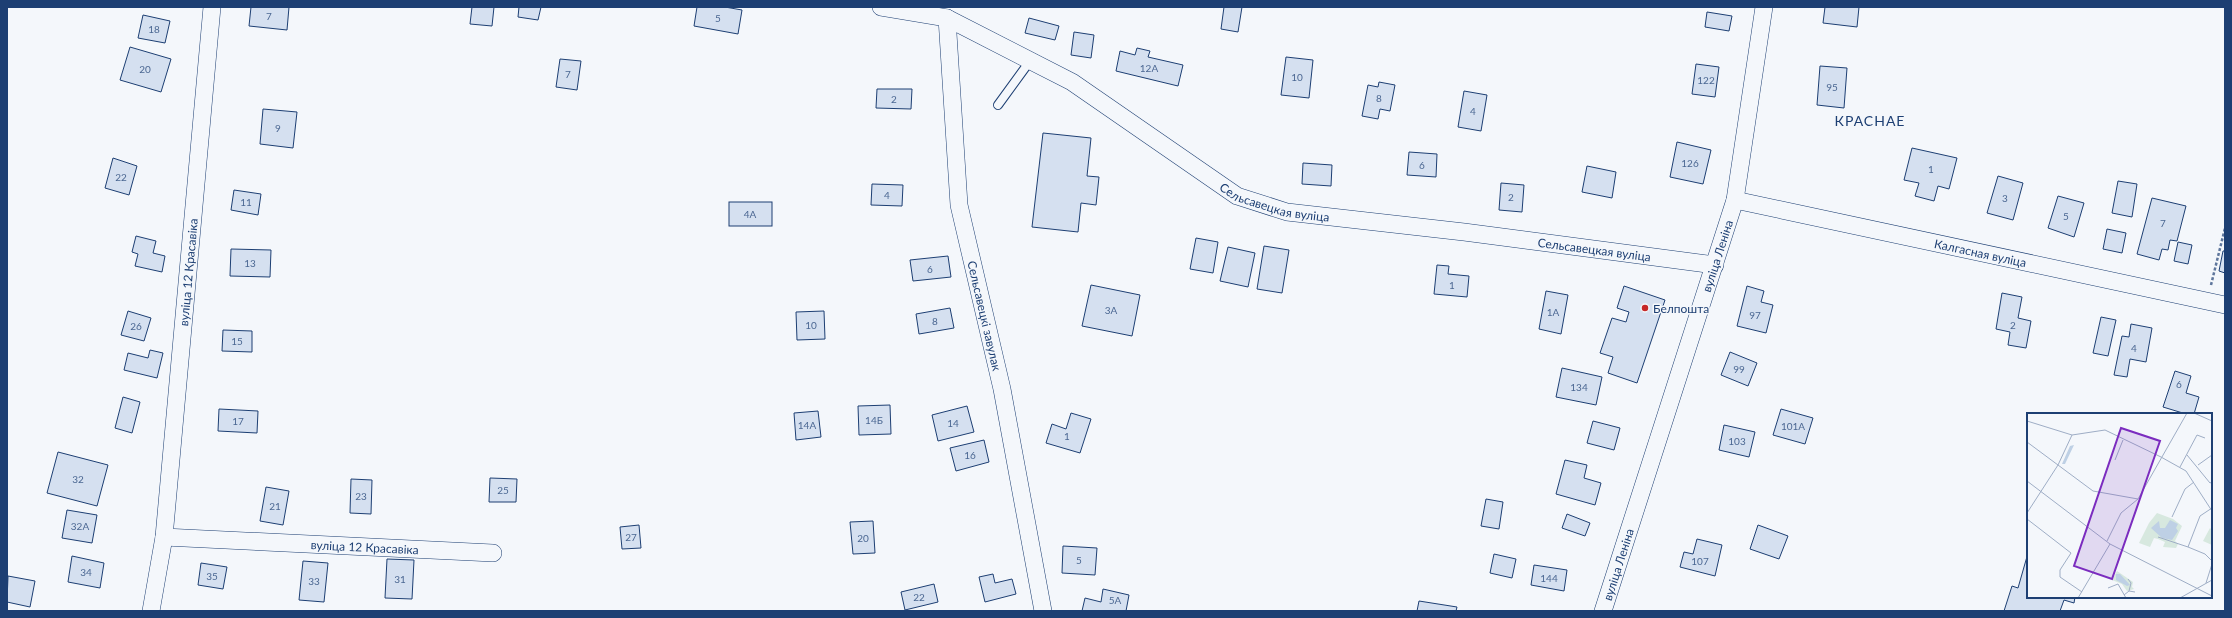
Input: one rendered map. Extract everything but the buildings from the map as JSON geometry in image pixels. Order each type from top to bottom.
[{"type":"street","name":"вуліца 12 Красавіка","points":[[152,611],[164,537],[212,7]]},
{"type":"street","name":"Сельсавецкая вуліца","points":[[881,7],[947,18],[1072,82],[1237,196],[1287,212],[1464,232],[1715,265]]},
{"type":"street","name":"вуліца Леніна","points":[[1603,611],[1735,200],[1764,7]]},
{"type":"street","name":"Сельсавецкі завулак","points":[[947,18],[959,206],[1002,389],[1043,611]]},
{"type":"street","name":"Калгасная вуліца","points":[[1735,200],[2225,305]]},
{"type":"street","name":"вуліца 12 Красавіка","points":[[164,537],[493,552]]},
{"type":"lane","points":[[998,105],[1030,61]]},
{"type":"path","points":[[2208,301],[2225,228]]},
{"type":"place","name":"Белпошта","points":[[1645,308]]},
{"type":"district","name":"КРАСНАЕ","points":[[1870,120]]}]
